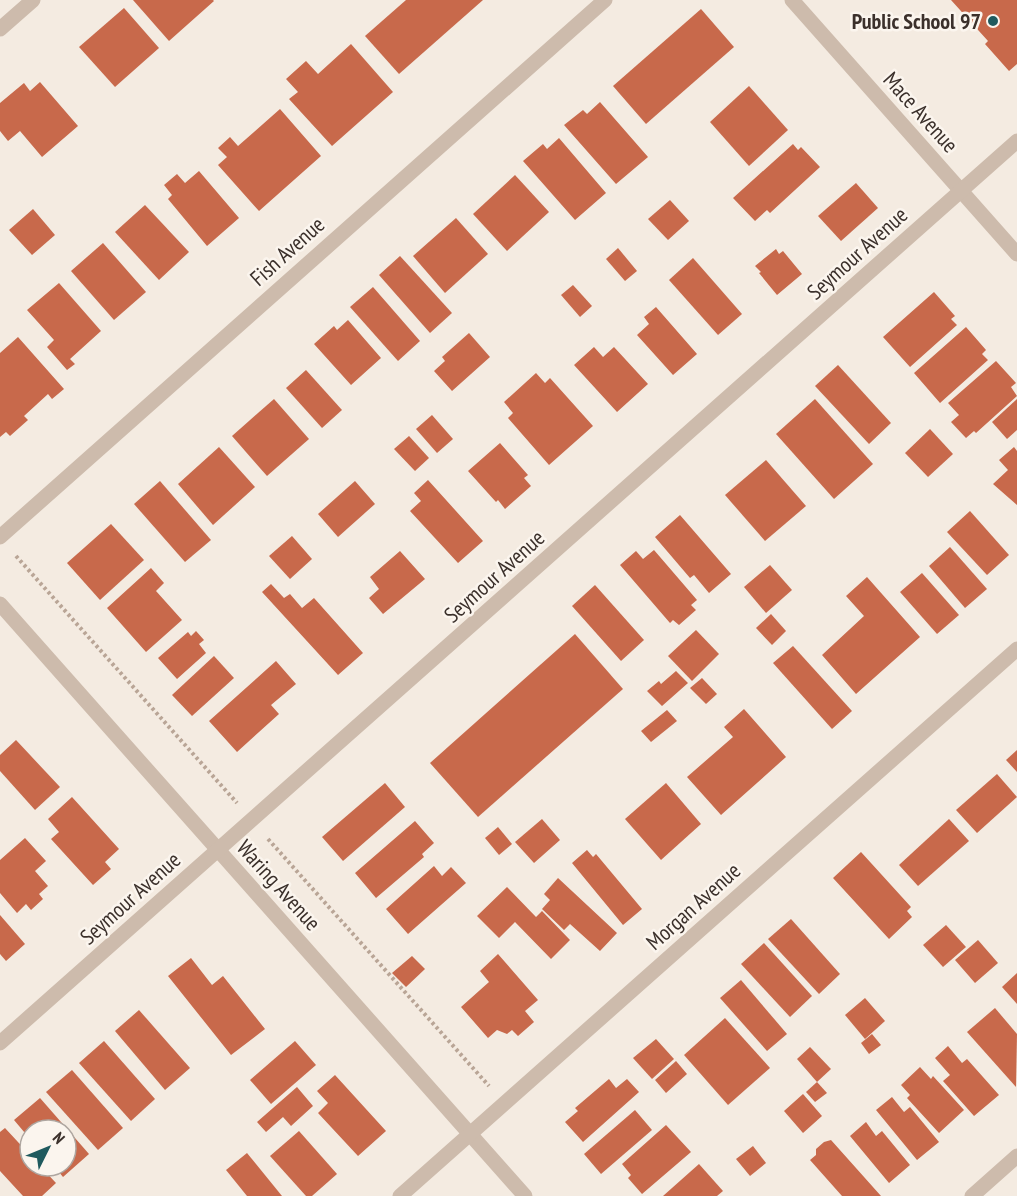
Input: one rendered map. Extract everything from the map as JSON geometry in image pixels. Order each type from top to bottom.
[{"type":"street","points":[[0,29],[33,0]]},
{"type":"street","name":"Fish Avenue","points":[[0,537],[604,0]]},
{"type":"street","name":"Mace Avenue","points":[[792,0],[1017,254]]},
{"type":"street","name":"Seymour Avenue","points":[[0,1044],[1017,141]]},
{"type":"street","name":"Waring Avenue","points":[[0,604],[525,1196]]},
{"type":"street","name":"Morgan Avenue","points":[[400,1196],[1017,649]]},
{"type":"street","points":[[972,1196],[1017,1156]]},
{"type":"path","points":[[16,556],[237,803]]},
{"type":"path","points":[[268,839],[489,1086]]},
{"type":"building","points":[[133,0],[213,0],[214,1],[169,41]]},
{"type":"building","points":[[406,0],[483,0],[399,74],[365,36]]},
{"type":"building","name":"Public School 97","points":[[951,0],[1017,0],[1017,64],[1009,71],[985,44],[988,41]]},
{"type":"building","points":[[124,8],[159,48],[115,87],[79,47]]},
{"type":"building","points":[[701,9],[734,47],[646,124],[613,86]]},
{"type":"building","points":[[351,44],[393,92],[332,146],[289,99],[298,92],[286,79],[306,61],[318,74]]},
{"type":"building","points":[[40,82],[78,126],[42,157],[20,131],[8,141],[0,131],[0,103],[24,83],[30,91]]},
{"type":"building","points":[[749,86],[788,130],[749,166],[710,122]]},
{"type":"building","points":[[600,102],[648,157],[616,184],[564,125],[583,110],[587,114]]},
{"type":"building","points":[[280,109],[321,156],[259,211],[218,165],[227,157],[218,148],[230,137],[238,146]]},
{"type":"building","points":[[559,138],[606,193],[575,220],[523,161],[543,144],[547,149]]},
{"type":"building","points":[[793,144],[798,150],[801,147],[820,167],[770,213],[767,210],[755,221],[733,198]]},
{"type":"building","points":[[199,171],[239,218],[207,246],[168,199],[172,195],[164,185],[177,174],[185,183]]},
{"type":"building","points":[[515,175],[549,212],[507,251],[473,214]]},
{"type":"building","points":[[856,183],[878,208],[841,241],[818,216]]},
{"type":"building","points":[[670,200],[689,221],[668,240],[648,219]]},
{"type":"building","points":[[145,205],[189,252],[159,280],[115,232]]},
{"type":"building","points":[[33,209],[55,235],[32,255],[9,230]]},
{"type":"building","points":[[456,218],[488,254],[445,293],[413,256]]},
{"type":"building","points":[[103,243],[146,292],[114,320],[71,271]]},
{"type":"building","points":[[618,248],[637,271],[625,281],[606,259]]},
{"type":"building","points":[[776,249],[779,254],[783,251],[802,274],[777,295],[755,266]]},
{"type":"building","points":[[400,256],[452,313],[430,333],[379,275]]},
{"type":"building","points":[[693,258],[742,314],[718,335],[669,280]]},
{"type":"building","points":[[59,283],[101,331],[70,359],[75,364],[67,370],[47,347],[54,340],[27,310]]},
{"type":"building","points":[[573,285],[592,306],[580,317],[561,295]]},
{"type":"building","points":[[373,287],[420,341],[398,361],[350,307]]},
{"type":"building","points":[[934,292],[955,316],[951,319],[957,325],[910,367],[883,337]]},
{"type":"building","points":[[656,307],[697,354],[673,375],[637,335],[649,324],[644,317]]},
{"type":"building","points":[[348,320],[381,358],[351,385],[314,344],[334,326],[337,330]]},
{"type":"building","points":[[966,327],[986,350],[982,354],[988,360],[940,403],[914,373]]},
{"type":"building","points":[[469,333],[490,357],[452,391],[434,371],[445,361],[442,357]]},
{"type":"building","points":[[18,337],[64,389],[52,399],[48,394],[24,416],[28,420],[10,436],[6,432],[0,437],[0,353]]},
{"type":"building","points":[[594,347],[603,357],[614,347],[648,384],[617,412],[574,365]]},
{"type":"building","points":[[996,361],[1016,383],[1011,387],[1017,396],[976,433],[974,431],[966,438],[951,422],[959,415],[948,403]]},
{"type":"building","points":[[838,365],[891,423],[869,444],[815,386]]},
{"type":"building","points":[[306,370],[342,410],[322,428],[286,388]]},
{"type":"building","points":[[536,373],[545,383],[550,378],[593,426],[549,465],[508,418],[513,413],[504,402]]},
{"type":"building","points":[[274,399],[309,439],[267,476],[232,436]]},
{"type":"building","points":[[815,399],[873,464],[834,499],[776,434]]},
{"type":"building","points":[[1017,399],[1017,430],[1007,439],[992,422]]},
{"type":"building","points":[[432,415],[453,439],[437,453],[416,429]]},
{"type":"building","points":[[930,429],[953,454],[928,477],[905,453]]},
{"type":"building","points":[[409,436],[429,458],[415,471],[394,449]]},
{"type":"building","points":[[500,443],[528,475],[524,478],[531,486],[505,509],[468,471]]},
{"type":"building","points":[[219,447],[255,487],[213,525],[178,484]]},
{"type":"building","points":[[1014,447],[1017,451],[1017,505],[993,484],[1008,470],[999,460]]},
{"type":"building","points":[[766,460],[806,506],[765,541],[725,495]]},
{"type":"building","points":[[428,480],[483,541],[458,563],[410,511],[421,501],[414,493]]},
{"type":"building","points":[[160,481],[211,540],[185,562],[134,504]]},
{"type":"building","points":[[355,481],[375,504],[338,537],[318,514]]},
{"type":"building","points":[[970,511],[1009,555],[987,575],[947,532]]},
{"type":"building","points":[[680,515],[731,574],[709,593],[694,575],[690,578],[655,537]]},
{"type":"building","points":[[111,524],[144,560],[100,600],[67,563]]},
{"type":"building","points":[[292,536],[312,559],[290,579],[269,556]]},
{"type":"building","points":[[950,547],[987,589],[965,608],[929,566]]},
{"type":"building","points":[[654,550],[697,600],[691,605],[696,610],[679,625],[673,620],[670,623],[620,565],[636,551],[643,559]]},
{"type":"building","points":[[400,551],[425,579],[383,614],[369,598],[379,589],[370,577]]},
{"type":"building","points":[[770,565],[792,590],[766,613],[744,587]]},
{"type":"building","points":[[151,568],[164,583],[156,591],[182,620],[146,652],[107,608]]},
{"type":"building","points":[[922,573],[959,615],[937,634],[900,592]]},
{"type":"building","points":[[867,577],[920,637],[856,694],[822,655],[864,616],[846,596]]},
{"type":"building","points":[[271,584],[284,598],[290,594],[302,608],[314,598],[363,653],[338,675],[262,592]]},
{"type":"building","points":[[595,585],[644,640],[621,661],[572,606]]},
{"type":"building","points":[[771,614],[786,631],[772,645],[756,628]]},
{"type":"building","points":[[696,630],[719,654],[692,681],[668,656]]},
{"type":"building","points":[[196,631],[204,640],[199,644],[206,653],[177,679],[158,658],[188,632],[191,636]]},
{"type":"building","points":[[575,634],[623,689],[478,817],[430,763]]},
{"type":"building","points":[[793,646],[852,711],[832,729],[773,663]]},
{"type":"building","points":[[214,656],[234,678],[192,716],[172,695]]},
{"type":"building","points":[[276,661],[296,684],[271,705],[279,714],[237,752],[209,721]]},
{"type":"building","points":[[676,671],[688,683],[662,706],[647,691],[659,681],[661,684]]},
{"type":"building","points":[[702,678],[717,694],[706,704],[690,688]]},
{"type":"building","points":[[744,709],[786,757],[721,815],[687,777],[733,737],[724,727]]},
{"type":"building","points":[[667,710],[677,721],[651,742],[641,731]]},
{"type":"building","points":[[16,740],[60,787],[35,810],[0,771],[0,755]]},
{"type":"building","points":[[1017,750],[1017,772],[1006,760]]},
{"type":"building","points":[[997,774],[1017,797],[977,833],[956,810]]},
{"type":"building","points":[[385,783],[405,807],[343,861],[322,837]]},
{"type":"building","points":[[666,783],[701,824],[661,860],[625,819]]},
{"type":"building","points":[[72,797],[119,849],[105,862],[111,869],[93,885],[51,839],[59,832],[48,819]]},
{"type":"building","points":[[542,819],[560,840],[534,863],[515,842]]},
{"type":"building","points":[[949,819],[969,841],[918,886],[899,865]]},
{"type":"building","points":[[415,821],[434,843],[422,854],[424,857],[376,898],[355,873]]},
{"type":"building","points":[[498,827],[512,844],[499,855],[485,838]]},
{"type":"building","points":[[25,838],[46,861],[35,871],[48,886],[39,894],[43,899],[31,910],[26,904],[17,913],[0,893],[0,860]]},
{"type":"building","points":[[587,850],[593,857],[596,854],[642,909],[623,925],[572,863]]},
{"type":"building","points":[[861,852],[911,907],[907,911],[912,917],[889,939],[833,878]]},
{"type":"building","points":[[434,866],[442,876],[451,867],[466,883],[408,934],[386,909]]},
{"type":"building","points":[[558,878],[617,933],[600,951],[570,924],[564,930],[542,909],[550,900],[544,894]]},
{"type":"building","points":[[507,887],[536,917],[542,911],[570,940],[551,959],[515,922],[499,938],[477,916]]},
{"type":"building","points":[[0,915],[25,944],[6,961],[0,954]]},
{"type":"building","points":[[791,919],[840,974],[819,994],[768,939]]},
{"type":"building","points":[[946,925],[966,947],[943,967],[923,945]]},
{"type":"building","points":[[978,940],[998,963],[975,983],[955,960]]},
{"type":"building","points":[[764,943],[812,996],[790,1017],[741,964]]},
{"type":"building","points":[[498,954],[538,1000],[525,1011],[534,1022],[518,1036],[512,1030],[507,1034],[497,1030],[488,1038],[461,1007],[489,982],[480,971]]},
{"type":"building","points":[[412,956],[425,969],[406,987],[392,973]]},
{"type":"building","points":[[191,958],[212,985],[223,976],[265,1029],[231,1055],[168,976]]},
{"type":"building","points":[[1017,973],[1017,1004],[1002,987]]},
{"type":"building","points":[[741,980],[787,1034],[767,1051],[720,998]]},
{"type":"building","points":[[865,998],[885,1021],[865,1039],[845,1015]]},
{"type":"building","points":[[995,1008],[1017,1034],[1016,1087],[967,1032]]},
{"type":"building","points":[[139,1010],[190,1068],[165,1090],[115,1031]]},
{"type":"building","points":[[725,1018],[770,1068],[728,1105],[684,1055]]},
{"type":"building","points":[[872,1034],[881,1045],[869,1054],[861,1043]]},
{"type":"building","points":[[656,1039],[674,1059],[652,1079],[633,1058]]},
{"type":"building","points":[[104,1041],[155,1099],[131,1121],[79,1063]]},
{"type":"building","points":[[295,1041],[316,1065],[271,1104],[250,1080]]},
{"type":"building","points":[[948,1046],[962,1063],[967,1059],[999,1095],[974,1116],[943,1081],[950,1075],[935,1058]]},
{"type":"building","points":[[810,1047],[831,1069],[817,1082],[797,1059]]},
{"type":"building","points":[[676,1061],[687,1074],[666,1093],[655,1080]]},
{"type":"building","points":[[920,1067],[931,1079],[933,1076],[964,1110],[939,1133],[907,1098],[910,1095],[901,1085]]},
{"type":"building","points":[[72,1070],[123,1128],[98,1150],[78,1128],[78,1118],[69,1118],[46,1092]]},
{"type":"building","points":[[335,1075],[386,1131],[358,1156],[318,1113],[328,1103],[317,1091]]},
{"type":"building","points":[[609,1079],[616,1088],[627,1079],[639,1092],[583,1142],[565,1122],[578,1111],[575,1108]]},
{"type":"building","points":[[817,1082],[827,1093],[815,1102],[806,1092]]},
{"type":"building","points":[[297,1087],[313,1106],[291,1126],[283,1117],[266,1132],[257,1122]]},
{"type":"building","points":[[803,1094],[822,1116],[803,1133],[784,1111]]},
{"type":"building","points":[[892,1097],[904,1112],[910,1107],[939,1142],[917,1160],[876,1110]]},
{"type":"building","points":[[40,1098],[58,1118],[18,1118],[18,1125],[14,1120]]},
{"type":"building","points":[[635,1110],[652,1130],[601,1174],[584,1154]]},
{"type":"building","points":[[866,1122],[876,1136],[882,1131],[910,1165],[889,1183],[850,1136]]},
{"type":"building","points":[[666,1125],[691,1152],[642,1194],[628,1178],[631,1175],[622,1164]]},
{"type":"building","points":[[5,1128],[18,1142],[18,1178],[51,1178],[56,1183],[42,1196],[23,1196],[0,1171],[0,1132]]},
{"type":"building","points":[[299,1131],[337,1174],[312,1196],[306,1196],[270,1156]]},
{"type":"building","points":[[831,1140],[881,1196],[842,1196],[810,1160],[816,1155],[816,1149],[824,1142]]},
{"type":"building","points":[[78,1141],[89,1154],[78,1164]]},
{"type":"building","points":[[753,1146],[766,1163],[750,1176],[736,1159]]},
{"type":"building","points":[[247,1153],[282,1196],[247,1196],[226,1170]]},
{"type":"building","points":[[699,1164],[723,1191],[717,1196],[663,1196]]},
{"type":"place","name":"Public School 97","points":[[993,21]]}]
